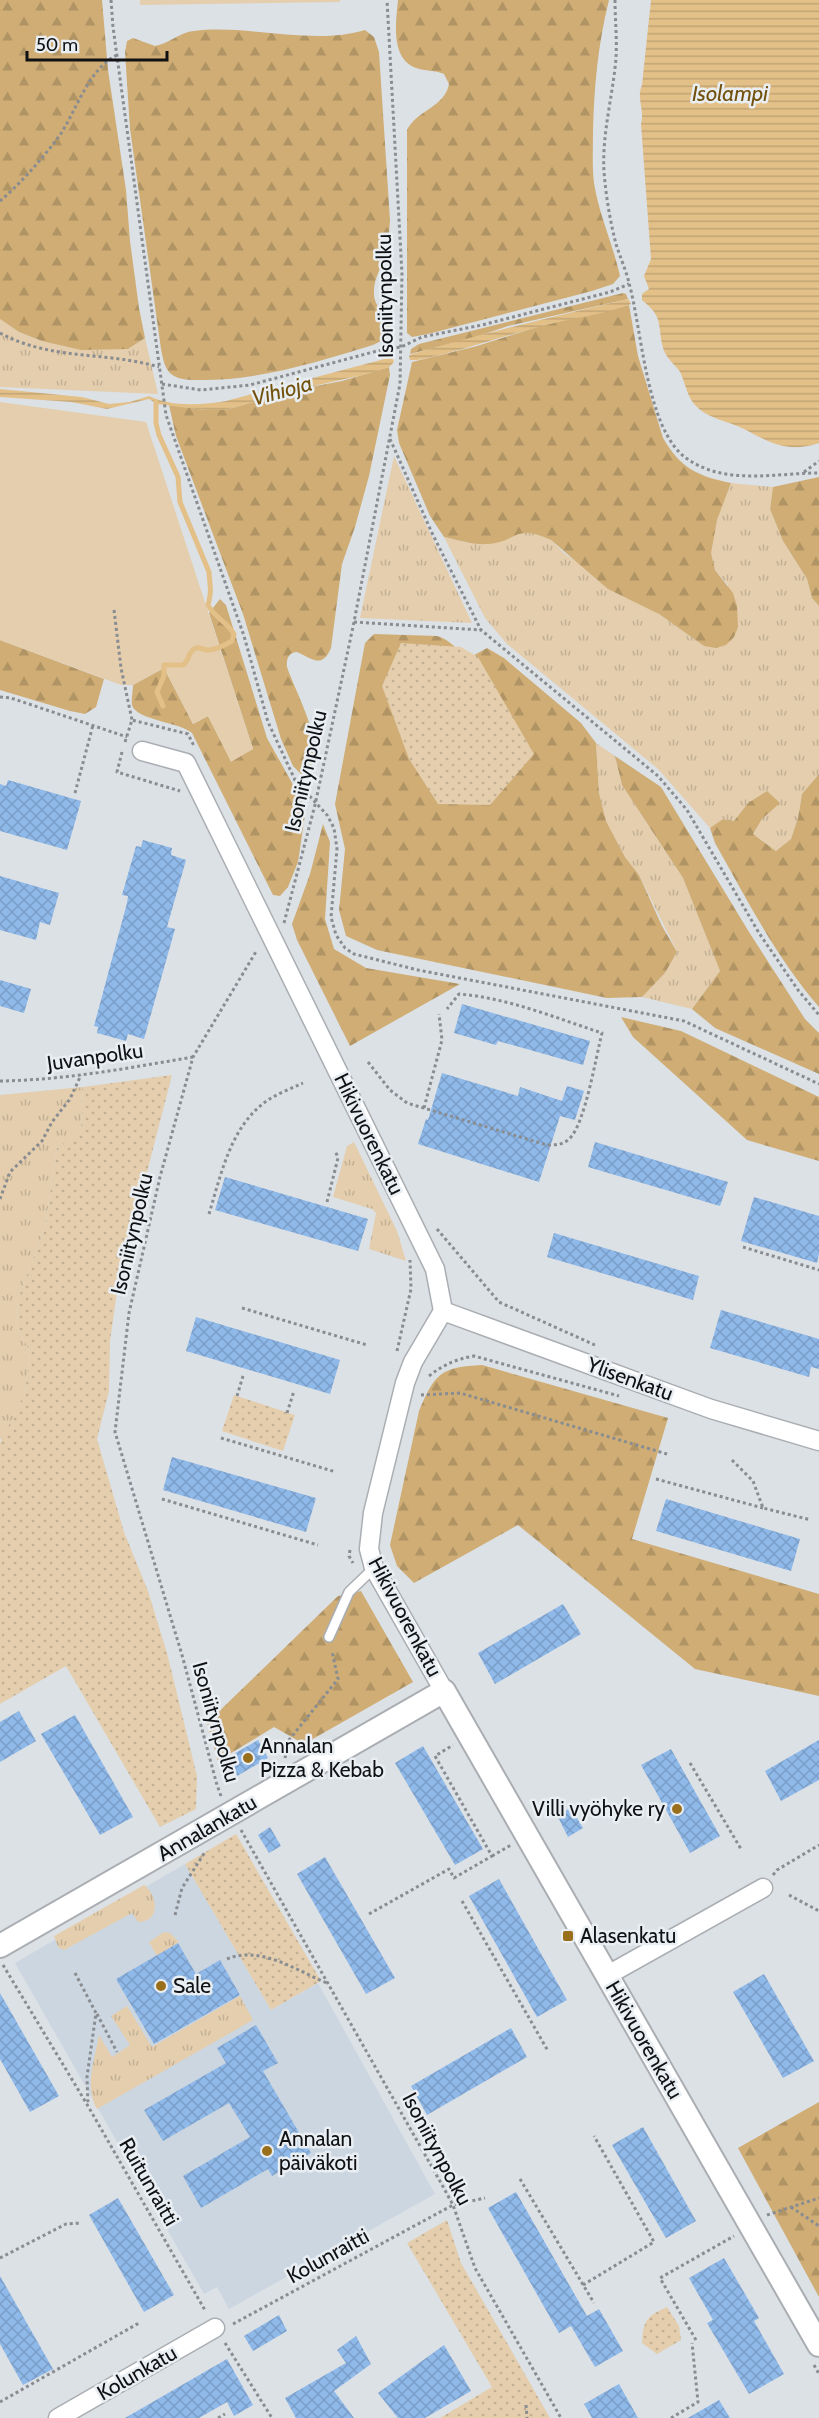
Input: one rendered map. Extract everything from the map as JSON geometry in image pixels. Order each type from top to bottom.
[{"type":"street","name":"Hikivuorenkatu","points":[[142,751],[186,763],[435,1269],[443,1311],[413,1362],[405,1383],[373,1513],[368,1574],[444,1691],[606,1976],[816,2354]]},
{"type":"street","name":"Ylisenkatu","points":[[443,1311],[711,1409],[819,1441]]},
{"type":"street","name":"Annalankatu","points":[[0,1947],[444,1691]]},
{"type":"street","points":[[606,1976],[763,1888]]},
{"type":"street","name":"Kolunkatu","points":[[58,2418],[215,2328]]},
{"type":"lane","points":[[329,1637],[349,1592],[368,1574]]},
{"type":"path","points":[[111,0],[166,415],[244,636],[268,722],[295,780],[315,805],[327,815],[334,828],[337,849],[331,917],[336,935],[345,948],[354,954],[418,970],[684,1021],[819,1084]]},
{"type":"path","name":"Isoniitynpolku","points":[[278,916],[284,927],[315,805],[354,622],[400,384],[402,274],[387,0]]},
{"type":"path","points":[[615,0],[617,50],[606,120],[604,170],[616,243],[629,284],[660,420],[674,446],[690,460],[712,471],[762,477],[819,473]]},
{"type":"path","points":[[0,201],[17,186],[61,134],[76,102],[107,60],[117,55]]},
{"type":"path","points":[[162,384],[201,390],[234,387],[401,347],[422,337],[482,325],[610,292],[629,284]]},
{"type":"path","points":[[0,333],[59,354],[121,358],[159,367]]},
{"type":"path","points":[[390,439],[432,533],[481,630],[658,776],[687,810],[759,933],[798,990],[819,1015]]},
{"type":"path","points":[[803,473],[819,461]]},
{"type":"path","points":[[114,610],[121,668],[132,720],[117,772],[184,792]]},
{"type":"path","points":[[354,622],[481,630]]},
{"type":"path","points":[[0,697],[11,698],[126,736],[142,751]]},
{"type":"path","points":[[132,720],[188,734],[199,756]]},
{"type":"path","points":[[75,793],[93,725]]},
{"type":"path","name":"Isoniitynpolku","points":[[265,955],[260,945],[193,1057],[160,1178],[129,1313],[115,1431],[182,1655],[217,1785],[231,1814],[453,2205],[475,2268],[561,2418]]},
{"type":"path","points":[[368,1062],[390,1090],[407,1104],[547,1145],[567,1141],[574,1133],[585,1103],[602,1033],[522,1007],[472,995],[459,994],[447,1009]]},
{"type":"path","points":[[424,1108],[442,1040],[439,1014]]},
{"type":"path","name":"Juvanpolku","points":[[0,1081],[32,1081],[81,1075],[193,1057]]},
{"type":"path","points":[[0,1199],[10,1172],[42,1141],[52,1122],[70,1099],[81,1075]]},
{"type":"path","points":[[209,1214],[232,1146],[243,1126],[257,1108],[277,1095],[303,1083]]},
{"type":"path","points":[[327,1202],[338,1158],[335,1150]]},
{"type":"path","points":[[434,1226],[499,1302],[605,1350]]},
{"type":"path","points":[[743,1247],[819,1270]]},
{"type":"path","points":[[395,1359],[411,1289],[408,1251]]},
{"type":"path","points":[[242,1308],[367,1345]]},
{"type":"path","points":[[428,1376],[443,1365],[460,1358],[474,1356],[619,1396]]},
{"type":"path","points":[[237,1396],[243,1376]]},
{"type":"path","points":[[422,1386],[417,1395],[460,1393],[667,1454]]},
{"type":"path","points":[[287,1413],[294,1391]]},
{"type":"path","points":[[221,1438],[336,1472]]},
{"type":"path","points":[[732,1460],[753,1480],[763,1508]]},
{"type":"path","points":[[656,1479],[811,1520]]},
{"type":"path","points":[[162,1499],[318,1545]]},
{"type":"path","points":[[351,1544],[349,1556],[368,1574]]},
{"type":"path","points":[[284,1766],[289,1740],[338,1679],[329,1637]]},
{"type":"path","points":[[457,1743],[435,1756],[492,1856]]},
{"type":"path","points":[[690,1763],[741,1849]]},
{"type":"path","points":[[369,1914],[449,1869],[454,1878],[514,1844]]},
{"type":"path","points":[[763,1888],[777,1870],[819,1845]]},
{"type":"path","points":[[175,1915],[182,1888],[208,1848]]},
{"type":"path","points":[[789,1895],[819,1911]]},
{"type":"path","points":[[462,1901],[548,2051]]},
{"type":"path","points":[[227,1959],[236,1955],[269,1959],[287,1964],[327,1983]]},
{"type":"path","name":"Ruitunraitti","points":[[0,1960],[88,2106],[215,2328],[272,2418]]},
{"type":"path","points":[[75,1973],[117,2052]]},
{"type":"path","points":[[88,2106],[87,2077],[96,2013]]},
{"type":"path","points":[[583,2285],[654,2242],[594,2136]]},
{"type":"path","points":[[520,2179],[594,2303]]},
{"type":"path","name":"Kolunraitti","points":[[215,2328],[243,2320],[453,2205],[485,2198]]},
{"type":"path","points":[[763,2216],[819,2198]]},
{"type":"path","points":[[791,2207],[819,2226]]},
{"type":"path","points":[[0,2258],[66,2224],[81,2223]]},
{"type":"path","points":[[696,2340],[660,2278],[738,2233]]},
{"type":"path","points":[[0,2402],[139,2323]]},
{"type":"path","points":[[671,2418],[698,2402],[692,2343]]},
{"type":"path","points":[[816,2354],[819,2374]]},
{"type":"path","points":[[526,2405],[527,2418]]},
{"type":"path","points":[[218,2418],[225,2414]]},
{"type":"shaded area","name":"Annalan päiväkoti","points":[[185,1864],[271,2010],[318,1983],[435,2194],[229,2309],[217,2287],[204,2294],[15,1963]]},
{"type":"green space","points":[[0,0],[102,0],[108,70],[126,190],[139,308],[145,338],[128,349],[81,350],[42,341],[19,332],[0,319]]},
{"type":"green space","points":[[140,0],[340,0],[340,2],[140,5]]},
{"type":"green space","points":[[398,0],[609,0],[599,49],[593,164],[596,195],[620,276],[613,284],[428,334],[412,337],[407,333],[407,130],[417,118],[442,98],[449,84],[444,74],[416,68],[402,57],[396,38]]},
{"type":"green space","points":[[215,30],[324,36],[365,30],[374,37],[379,52],[390,220],[387,249],[376,278],[374,294],[377,305],[389,322],[390,333],[373,345],[310,364],[246,377],[202,380],[178,378],[167,369],[161,349],[130,129],[125,52],[127,41],[133,38],[155,46],[189,32]]},
{"type":"green space","points":[[623,293],[628,299],[508,326],[473,338],[410,354],[411,349],[419,344]]},
{"type":"green space","points":[[629,305],[638,356],[663,438],[677,457],[691,470],[731,483],[717,520],[711,553],[715,570],[733,593],[737,606],[738,627],[734,637],[726,645],[716,648],[704,646],[659,614],[608,589],[551,540],[539,535],[523,533],[497,543],[487,544],[444,537],[430,516],[399,443],[397,430],[412,362],[477,346],[540,326]]},
{"type":"green space","points":[[0,319],[19,332],[42,341],[128,349],[145,338],[158,394],[0,387]]},
{"type":"green space","points":[[389,367],[390,375],[369,476],[342,564],[331,648],[321,660],[294,652],[287,661],[287,667],[308,719],[314,747],[309,771],[301,774],[293,766],[281,739],[243,614],[176,436],[169,405],[225,410]]},
{"type":"green space","points":[[0,402],[146,422],[253,749],[231,762],[208,716],[193,724],[164,668],[133,685],[121,685],[0,640]]},
{"type":"green space","points":[[394,456],[472,623],[360,618]]},
{"type":"green space","points":[[819,477],[819,606],[812,598],[807,579],[783,541],[770,509],[773,487]]},
{"type":"green space","points":[[731,483],[773,487],[770,509],[783,541],[807,579],[812,598],[819,606],[819,774],[802,794],[798,818],[791,839],[776,851],[753,834],[762,819],[779,803],[748,803],[734,821],[723,819],[710,828],[658,769],[507,644],[485,618],[444,537],[470,543],[499,542],[519,533],[532,532],[541,535],[551,540],[565,554],[659,614],[704,646],[728,585],[714,568],[711,543],[716,522]]},
{"type":"green space","points":[[220,599],[226,605],[267,738],[306,808],[298,862],[288,887],[280,896],[273,895],[192,733],[178,726],[149,718],[135,710],[132,705],[133,685],[164,668],[193,724],[208,716],[231,761],[253,749],[209,613]]},
{"type":"green space","points":[[374,634],[437,636],[446,640],[469,658],[487,648],[504,658],[581,723],[596,743],[599,793],[606,821],[625,857],[639,875],[662,926],[677,952],[665,973],[642,997],[607,998],[377,950],[346,936],[339,910],[345,849],[335,804],[365,643]]},
{"type":"green space","points":[[0,640],[104,679],[96,707],[85,714],[0,690]]},
{"type":"green space","points":[[401,643],[461,647],[478,657],[534,754],[490,805],[438,804],[409,759],[382,686]]},
{"type":"green space","points":[[596,743],[615,756],[622,785],[683,878],[720,971],[692,1009],[642,997],[665,973],[677,952],[639,875],[625,857],[606,821],[599,793]]},
{"type":"green space","points":[[615,756],[661,787],[749,932],[805,1019],[819,1033],[819,1074],[715,1028],[692,1009],[720,971],[683,878],[622,785]]},
{"type":"green space","points":[[819,774],[819,1007],[803,988],[763,928],[715,843],[710,828],[723,819],[734,821],[748,803],[767,791],[780,803],[762,819],[753,834],[776,851],[791,839],[798,818],[802,794]]},
{"type":"green space","points":[[323,824],[330,842],[325,919],[334,949],[366,968],[460,984],[350,1046],[297,940],[292,924],[310,874]]},
{"type":"green space","points":[[621,1017],[681,1031],[819,1097],[819,1161],[747,1140],[633,1037]]},
{"type":"green space","points":[[172,1075],[118,1285],[110,1341],[109,1391],[97,1439],[124,1532],[148,1591],[167,1653],[197,1776],[196,1809],[160,1827],[66,1666],[0,1704],[0,1443],[25,1393],[30,1352],[17,1326],[18,1299],[45,1227],[57,1148],[81,1131],[83,1087]]},
{"type":"green space","points":[[83,1087],[81,1132],[57,1148],[45,1227],[18,1299],[17,1326],[30,1352],[25,1393],[2,1441],[0,1438],[0,1095]]},
{"type":"green space","points":[[354,1142],[397,1231],[406,1261],[369,1249],[376,1213],[372,1209],[333,1197],[347,1146]]},
{"type":"green space","points":[[482,1365],[668,1418],[632,1539],[819,1594],[819,1696],[695,1669],[518,1525],[414,1583],[397,1566],[390,1545],[419,1411],[430,1388],[441,1374],[457,1368]]},
{"type":"green space","points":[[234,1395],[295,1415],[283,1451],[222,1431]]},
{"type":"green space","points":[[361,1591],[413,1682],[304,1744],[274,1727],[218,1761],[207,1723],[338,1596]]},
{"type":"green space","points":[[236,1834],[321,1981],[271,2010],[185,1864]]},
{"type":"green space","points":[[144,1885],[149,1889],[154,1901],[154,1913],[151,1918],[138,1922],[132,1913],[64,1950],[58,1947],[54,1936]]},
{"type":"green space","points":[[164,1932],[170,1933],[179,1942],[157,1956],[149,1942]]},
{"type":"green space","points":[[240,1996],[253,2020],[97,2109],[91,2091],[91,2082],[99,2035],[112,2057],[130,2045],[111,2016],[127,2006],[152,2047]]},
{"type":"green space","points":[[819,2102],[819,2297],[738,2148]]},
{"type":"green space","points":[[447,2220],[461,2263],[550,2418],[440,2418],[492,2387],[407,2243]]},
{"type":"green space","points":[[667,2307],[679,2326],[681,2340],[657,2354],[642,2343],[645,2324],[651,2316]]},
{"type":"water","name":"Isolampi","points":[[651,0],[819,0],[819,443],[799,447],[781,445],[702,411],[691,399],[680,371],[665,353],[657,317],[642,300],[642,294],[649,289],[644,276],[651,259],[640,90]]},
{"type":"water","points":[[628,299],[631,304],[609,311],[542,326],[418,360],[410,360],[409,356],[412,354],[439,346]]},
{"type":"water","name":"Vihioja","points":[[392,357],[394,362],[389,367],[367,374],[296,390],[225,410],[157,404],[149,399],[107,409],[71,402],[0,397],[0,389],[82,397],[109,404],[130,402],[149,396],[167,402],[207,403],[226,401]]},
{"type":"building","points":[[8,780],[81,801],[67,850],[0,831],[0,784],[6,786]]},
{"type":"building","points":[[143,840],[172,848],[171,855],[186,860],[167,927],[175,929],[144,1039],[128,1034],[126,1041],[97,1033],[98,1027],[94,1026],[127,903],[128,896],[122,895],[136,846],[141,847]]},
{"type":"building","points":[[0,876],[59,893],[50,925],[40,922],[36,940],[0,930]]},
{"type":"building","points":[[0,980],[31,989],[24,1013],[0,1006]]},
{"type":"building","points":[[462,1004],[590,1041],[583,1065],[498,1041],[496,1045],[454,1033]]},
{"type":"building","points":[[442,1073],[518,1096],[520,1087],[562,1101],[567,1086],[584,1091],[575,1120],[560,1116],[539,1182],[418,1144]]},
{"type":"building","points":[[595,1142],[728,1182],[720,1206],[588,1167]]},
{"type":"building","points":[[225,1177],[368,1219],[358,1251],[215,1210]]},
{"type":"building","points":[[754,1197],[819,1216],[817,1263],[741,1241]]},
{"type":"building","points":[[554,1233],[699,1276],[693,1300],[547,1257]]},
{"type":"building","points":[[721,1310],[819,1339],[819,1369],[811,1367],[809,1377],[710,1348]]},
{"type":"building","points":[[196,1317],[340,1360],[330,1394],[186,1351]]},
{"type":"building","points":[[172,1457],[316,1498],[306,1532],[163,1490]]},
{"type":"building","points":[[666,1499],[800,1539],[791,1571],[656,1531]]},
{"type":"building","points":[[563,1604],[581,1634],[495,1684],[478,1653]]},
{"type":"building","points":[[19,1711],[36,1741],[0,1762],[0,1722]]},
{"type":"building","points":[[75,1715],[133,1817],[100,1835],[41,1734]]},
{"type":"building","name":"Annalan Pizza & Kebab","points":[[258,1740],[268,1758],[237,1776],[227,1758]]},
{"type":"building","points":[[819,1740],[819,1780],[781,1801],[765,1771]]},
{"type":"building","points":[[423,1746],[483,1849],[455,1865],[395,1763]]},
{"type":"building","points":[[671,1749],[720,1836],[690,1853],[641,1765]]},
{"type":"building","points":[[571,1808],[583,1828],[568,1837],[557,1815]]},
{"type":"building","points":[[270,1827],[281,1846],[269,1853],[258,1835]]},
{"type":"building","points":[[325,1857],[395,1978],[366,1994],[297,1874]]},
{"type":"building","points":[[499,1879],[567,2000],[537,2017],[469,1896]]},
{"type":"building","points":[[178,1943],[196,1974],[220,1960],[240,1995],[154,2044],[116,1979]]},
{"type":"building","points":[[764,1974],[814,2061],[783,2078],[733,1992]]},
{"type":"building","points":[[0,1993],[59,2096],[30,2112],[0,2059]]},
{"type":"building","points":[[256,2025],[278,2063],[263,2071],[311,2153],[272,2176],[268,2169],[201,2208],[183,2176],[250,2137],[229,2103],[163,2141],[144,2110],[226,2063],[217,2048]]},
{"type":"building","points":[[511,2028],[527,2057],[427,2115],[411,2086]]},
{"type":"building","points":[[643,2127],[696,2221],[666,2238],[612,2145]]},
{"type":"building","points":[[516,2192],[587,2316],[599,2309],[623,2351],[595,2367],[571,2326],[559,2333],[488,2208]]},
{"type":"building","points":[[118,2198],[174,2295],[144,2312],[89,2215]]},
{"type":"building","points":[[724,2258],[759,2318],[754,2321],[784,2374],[749,2394],[707,2323],[713,2320],[689,2278]]},
{"type":"building","points":[[0,2276],[53,2369],[23,2385],[0,2344]]},
{"type":"building","points":[[279,2315],[287,2331],[253,2351],[244,2336]]},
{"type":"building","points":[[356,2336],[371,2364],[334,2391],[354,2418],[296,2418],[285,2398],[346,2363],[337,2350]]},
{"type":"building","points":[[444,2345],[471,2391],[425,2418],[398,2418],[378,2393]]},
{"type":"building","points":[[227,2359],[253,2405],[234,2416],[227,2402],[199,2418],[125,2418]]},
{"type":"building","points":[[619,2384],[638,2418],[592,2418],[584,2404]]},
{"type":"building","points":[[719,2400],[730,2418],[688,2418]]},
{"type":"waterway","points":[[156,402],[156,423],[159,435],[178,477],[180,502],[209,572],[208,605],[234,634],[232,641],[217,648],[208,650],[196,648],[183,665],[164,665],[164,676],[157,692],[163,706]]},
{"type":"place","name":"Annalan Pizza & Kebab","points":[[248,1758]]},
{"type":"place","name":"Villi vyöhyke ry","points":[[677,1809]]},
{"type":"place","name":"Alasenkatu","points":[[568,1936]]},
{"type":"place","name":"Sale","points":[[161,1986]]},
{"type":"place","name":"Annalan päiväkoti","points":[[267,2151]]}]
